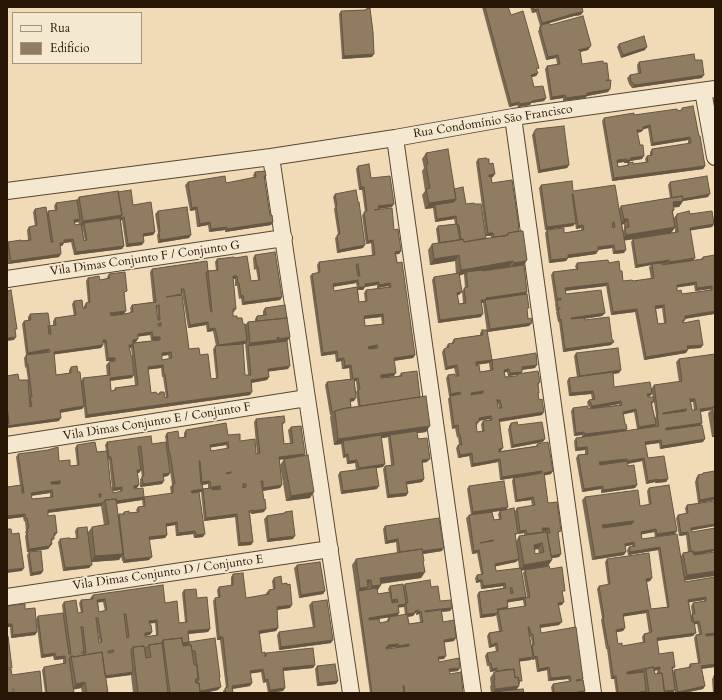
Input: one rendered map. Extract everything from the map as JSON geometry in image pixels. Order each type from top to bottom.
[{"type":"street","name":"Rua Condomínio São Francisco","points":[[7,191],[272,157],[395,138],[513,117],[709,90]]},
{"type":"street","points":[[709,90],[715,157]]},
{"type":"street","points":[[513,117],[593,693]]},
{"type":"street","points":[[395,138],[473,693]]},
{"type":"street","points":[[272,157],[351,693]]},
{"type":"street","name":"Vila Dimas Conjunto F / Conjunto G","points":[[7,280],[284,238]]},
{"type":"street","name":"Vila Dimas Conjunto E / Conjunto F","points":[[7,446],[307,398]]},
{"type":"street","name":"Vila Dimas Conjunto D / Conjunto E","points":[[7,597],[330,549]]},
{"type":"building","points":[[485,7],[508,7],[511,15],[523,11],[539,68],[536,69],[538,73],[531,75],[534,87],[543,86],[546,98],[532,102],[520,104],[519,102],[511,104]]},
{"type":"building","points":[[533,7],[582,7],[583,12],[542,23],[538,9],[534,10]]},
{"type":"building","points":[[370,8],[374,54],[344,56],[341,11],[366,10]]},
{"type":"building","points":[[583,16],[591,45],[590,47],[578,50],[580,50],[582,64],[603,61],[603,63],[607,63],[609,80],[606,81],[611,80],[610,89],[587,93],[587,95],[566,98],[565,95],[552,97],[547,66],[560,64],[558,55],[548,57],[540,28],[541,25],[549,23],[550,25]]},
{"type":"building","points":[[644,36],[647,47],[623,55],[619,44]]},
{"type":"building","points":[[694,54],[695,60],[702,60],[704,75],[635,85],[631,81],[630,75],[641,73],[639,62]]},
{"type":"building","points":[[693,106],[705,166],[614,178],[604,118],[634,113],[634,115],[677,109],[678,111],[682,110],[682,108]],"holes":[[[650,125],[653,143],[690,137],[691,143],[652,149],[652,155],[647,156],[648,162],[633,164],[633,162],[628,163],[629,165],[618,167],[617,160],[631,160],[630,158],[644,156],[643,145],[640,145],[637,130],[643,130],[643,127]]]},
{"type":"building","points":[[564,126],[569,165],[540,170],[534,132],[536,129]]},
{"type":"building","points":[[448,149],[456,199],[429,203],[426,189],[430,188],[426,165],[428,164],[426,153]]},
{"type":"building","points":[[478,159],[489,159],[489,164],[493,163],[495,174],[489,175],[489,177],[491,176],[492,183],[512,180],[519,231],[508,233],[506,236],[494,237],[493,233],[488,233]]},
{"type":"building","points":[[369,164],[371,178],[390,176],[394,204],[378,206],[379,209],[374,210],[392,208],[394,230],[398,229],[401,251],[395,252],[397,263],[402,262],[415,355],[394,358],[396,373],[381,375],[381,378],[402,376],[401,373],[417,371],[420,397],[360,406],[358,390],[360,389],[358,378],[354,379],[356,398],[350,399],[351,407],[332,412],[327,382],[353,379],[351,365],[345,366],[344,358],[338,359],[337,351],[323,353],[312,274],[320,272],[319,262],[375,255],[373,240],[368,241],[364,212],[367,211],[364,187],[361,187],[358,166]],"holes":[[[358,264],[360,276],[358,276],[356,265]],[[358,280],[359,287],[365,287],[365,284],[379,282],[379,285],[390,283],[391,287],[366,290],[367,301],[359,302],[357,287],[334,291],[333,284]],[[383,314],[384,324],[365,326],[364,316]],[[377,345],[378,348],[369,349],[368,347]]]},
{"type":"building","points":[[265,171],[266,176],[264,176],[270,215],[272,215],[273,222],[227,229],[227,227],[211,229],[210,222],[200,224],[197,207],[192,208],[188,182],[225,176],[226,183],[256,177],[255,172]]},
{"type":"building","points":[[707,176],[710,194],[683,199],[682,196],[672,198],[670,182]]},
{"type":"building","points":[[572,181],[573,191],[615,185],[626,250],[615,251],[614,245],[598,247],[598,251],[568,255],[568,258],[551,260],[547,230],[564,228],[564,233],[584,230],[583,225],[578,226],[573,194],[576,223],[547,227],[541,185]],"holes":[[[614,222],[615,227],[613,228],[612,223]]]},
{"type":"building","points":[[463,187],[466,204],[481,204],[486,238],[464,242],[463,239],[461,240],[456,216],[437,219],[435,205],[454,202],[456,199],[454,189]]},
{"type":"building","points":[[131,190],[133,205],[151,202],[155,232],[143,234],[144,242],[128,244],[124,217],[120,218],[122,215],[118,192]]},
{"type":"building","points":[[356,190],[365,245],[339,250],[337,235],[340,234],[335,194]]},
{"type":"building","points":[[118,191],[122,215],[83,221],[79,197]]},
{"type":"building","points":[[682,196],[683,201],[673,202],[674,210],[672,210],[675,227],[626,235],[625,228],[629,227],[628,219],[624,219],[621,206]]},
{"type":"building","points":[[77,200],[80,219],[74,220],[75,225],[81,224],[84,241],[87,240],[84,223],[120,218],[124,246],[76,252],[73,239],[64,240],[64,243],[60,243],[61,254],[11,261],[8,242],[31,240],[29,227],[37,225],[35,209],[46,207],[51,242],[53,242],[48,211],[57,210],[56,203]]},
{"type":"building","points":[[187,207],[191,235],[160,240],[158,211]]},
{"type":"building","points":[[689,211],[690,214],[712,211],[714,224],[690,228],[695,258],[637,265],[633,239],[678,232],[677,214]]},
{"type":"building","points":[[457,224],[460,240],[440,243],[438,226]]},
{"type":"building","points":[[523,231],[526,261],[514,263],[513,261],[461,270],[459,255],[434,259],[432,244],[463,239],[464,242]]},
{"type":"building","points":[[275,252],[282,297],[244,302],[243,295],[241,296],[237,276],[233,276],[236,309],[233,309],[233,316],[242,318],[243,324],[245,324],[247,341],[219,345],[215,328],[209,329],[208,322],[190,325],[184,289],[181,289],[182,294],[166,297],[182,295],[189,349],[199,348],[200,355],[208,354],[211,379],[218,378],[215,346],[243,344],[245,375],[251,375],[248,346],[287,341],[290,366],[268,369],[269,377],[251,380],[252,392],[87,415],[83,378],[110,375],[109,362],[115,361],[115,358],[108,358],[106,340],[103,340],[103,345],[54,352],[56,375],[71,373],[71,367],[77,366],[78,372],[80,372],[84,406],[60,410],[61,418],[7,426],[9,423],[7,407],[7,376],[18,374],[19,380],[28,380],[30,407],[32,406],[26,355],[50,352],[49,349],[28,353],[24,321],[31,320],[30,314],[48,313],[50,326],[56,325],[55,318],[76,315],[74,301],[82,300],[83,308],[86,308],[86,303],[90,302],[88,278],[99,276],[100,280],[110,278],[109,274],[125,272],[127,291],[124,292],[126,311],[110,313],[111,316],[133,312],[132,305],[156,302],[152,269],[207,261],[208,271],[218,270],[217,259],[247,256],[251,281],[260,280],[255,255]],"holes":[[[208,271],[212,312],[210,307],[206,272]],[[159,305],[160,320],[158,320],[156,306]],[[48,326],[50,326],[51,334],[49,334]],[[152,332],[153,337],[160,337],[160,340],[133,343],[133,340],[138,339],[138,334]],[[133,343],[138,385],[115,388],[116,390],[111,391],[110,378],[134,375],[129,345],[133,345]],[[171,352],[172,358],[162,360],[162,353]],[[163,365],[168,397],[165,398],[164,392],[160,392],[160,394],[157,394],[156,392],[151,393],[148,367]]]},
{"type":"building","points":[[715,255],[715,311],[685,316],[683,323],[699,320],[703,345],[687,346],[688,350],[646,357],[637,309],[613,312],[608,283],[565,288],[566,294],[601,290],[605,313],[571,319],[584,318],[585,320],[609,317],[612,340],[614,342],[565,349],[561,319],[560,320],[558,309],[560,308],[558,308],[557,300],[561,300],[561,298],[557,299],[553,272],[578,269],[577,263],[608,260],[609,263],[619,261],[623,281],[633,281],[654,278],[652,264],[662,263],[662,265],[703,259],[703,257]],"holes":[[[696,282],[697,288],[712,286],[712,290],[682,294],[681,290],[677,291],[677,285]],[[664,305],[666,323],[658,324],[655,306]]]},
{"type":"building","points":[[524,265],[527,292],[481,300],[483,314],[440,320],[434,277],[459,273],[462,292],[457,293],[459,304],[466,303],[464,288],[468,287],[466,272]]},
{"type":"building","points":[[11,290],[17,329],[15,329],[16,337],[7,338],[7,291]]},
{"type":"building","points":[[527,294],[529,308],[527,308],[528,319],[531,318],[532,323],[490,329],[485,300]]},
{"type":"building","points":[[285,305],[287,318],[257,321],[257,316],[266,315],[265,308]]},
{"type":"building","points":[[287,318],[290,337],[279,339],[279,337],[277,340],[250,343],[248,322]]},
{"type":"building","points":[[482,330],[487,330],[492,360],[536,353],[537,365],[522,367],[522,372],[510,373],[509,369],[504,370],[505,377],[538,371],[540,382],[538,383],[539,400],[542,399],[544,412],[499,419],[503,448],[499,449],[499,452],[538,446],[537,444],[548,442],[553,471],[544,473],[548,503],[557,502],[561,531],[558,532],[561,554],[551,556],[547,533],[550,533],[549,528],[542,528],[543,532],[527,534],[526,530],[520,531],[517,508],[535,505],[533,497],[517,500],[514,478],[542,473],[542,471],[502,477],[500,459],[473,464],[472,453],[460,455],[458,445],[462,445],[458,425],[454,426],[450,396],[461,394],[460,392],[451,394],[448,375],[455,374],[455,376],[459,376],[457,365],[447,367],[444,349],[449,347],[448,344],[454,343],[454,339],[483,335]],"holes":[[[492,360],[493,370],[480,372],[479,365],[476,366],[476,362]],[[483,391],[483,393],[471,395],[471,393]],[[497,400],[500,400],[502,408],[498,408]],[[491,416],[492,420],[483,421],[484,431],[477,432],[476,422],[479,422],[479,418]]]},
{"type":"building","points":[[618,348],[621,370],[580,376],[576,353]]},
{"type":"building","points":[[715,354],[715,407],[700,409],[702,423],[666,428],[666,430],[702,425],[705,439],[662,446],[661,440],[645,442],[648,458],[664,456],[668,479],[648,481],[644,458],[627,461],[628,466],[634,465],[637,485],[603,490],[603,486],[584,489],[578,455],[588,454],[587,447],[577,448],[576,438],[659,426],[654,385],[682,381],[679,359]],"holes":[[[690,399],[695,399],[697,410],[692,410]],[[686,409],[686,411],[663,413]],[[627,459],[627,461],[600,465],[599,462]]]},
{"type":"building","points":[[613,372],[614,387],[650,382],[652,393],[647,394],[648,397],[653,397],[654,401],[651,402],[656,424],[639,427],[636,409],[623,412],[627,429],[585,434],[584,432],[576,433],[573,408],[588,406],[588,409],[622,405],[621,401],[592,406],[589,400],[595,399],[593,391],[571,393],[569,378]]},
{"type":"building","points":[[426,396],[430,426],[338,439],[335,411]]},
{"type":"building","points":[[7,407],[9,423],[7,423]]},
{"type":"building","points":[[712,407],[715,407],[715,426]]},
{"type":"building","points":[[284,416],[285,422],[282,423],[284,444],[293,443],[291,427],[301,426],[305,454],[279,457],[282,485],[263,488],[263,481],[261,481],[266,509],[249,511],[253,542],[240,543],[237,514],[206,518],[203,489],[191,491],[192,493],[199,492],[205,534],[196,535],[195,531],[178,533],[177,522],[166,524],[167,535],[149,537],[152,557],[125,560],[119,514],[124,514],[124,512],[129,511],[129,513],[139,512],[138,507],[145,506],[144,497],[173,493],[173,484],[175,484],[167,433],[178,431],[179,438],[186,437],[186,430],[226,423],[228,435],[240,434],[240,441],[255,439],[256,454],[260,453],[256,419]],"holes":[[[228,442],[229,448],[211,451],[210,445]],[[199,461],[202,482],[210,481],[211,488],[203,489],[201,484]],[[243,484],[246,484],[246,487],[243,488]],[[220,486],[221,489],[212,490],[212,487]]]},
{"type":"building","points":[[517,422],[518,425],[542,422],[545,439],[513,445],[510,426],[511,423]]},
{"type":"building","points":[[417,431],[418,439],[427,438],[430,459],[422,460],[424,479],[406,482],[408,493],[389,495],[385,466],[394,465],[390,435]]},
{"type":"building","points":[[381,435],[385,464],[359,468],[357,460],[349,461],[348,454],[345,455],[343,441]]},
{"type":"building","points":[[151,436],[152,444],[166,442],[170,473],[163,474],[164,481],[143,484],[142,476],[144,476],[141,446],[138,447],[141,470],[137,470],[139,485],[134,486],[134,489],[143,488],[144,497],[116,501],[116,499],[105,500],[103,503],[48,510],[48,516],[55,515],[57,533],[54,533],[54,539],[51,539],[52,544],[50,544],[50,546],[29,549],[27,529],[29,528],[25,514],[7,516],[7,487],[22,485],[22,493],[24,493],[18,454],[48,450],[58,447],[59,461],[70,460],[70,466],[79,465],[77,445],[95,442],[97,452],[107,451],[111,488],[113,488],[113,493],[122,491],[122,487],[115,488],[111,457],[109,457],[107,442]],"holes":[[[60,481],[60,484],[51,484],[51,482]],[[52,490],[53,497],[32,499],[31,493]]]},
{"type":"building","points":[[308,455],[314,492],[291,496],[284,459]]},
{"type":"building","points":[[376,467],[379,486],[343,491],[340,472]]},
{"type":"building","points":[[715,471],[715,497],[700,500],[697,479],[699,478],[698,475]]},
{"type":"building","points":[[504,481],[508,507],[473,512],[469,486]]},
{"type":"building","points":[[669,485],[677,531],[657,534],[656,529],[641,532],[642,539],[677,534],[685,582],[715,577],[715,633],[706,634],[706,636],[715,635],[715,664],[701,666],[705,686],[678,692],[674,670],[691,667],[690,664],[700,663],[696,635],[702,634],[699,621],[694,622],[696,633],[657,638],[659,654],[673,652],[675,667],[672,667],[675,690],[664,691],[662,673],[659,673],[660,667],[653,667],[627,672],[627,674],[644,672],[646,691],[640,693],[618,693],[616,676],[613,676],[599,586],[610,584],[607,559],[649,553],[652,578],[646,579],[651,609],[669,607],[660,547],[630,552],[629,547],[635,546],[634,542],[625,544],[626,552],[595,557],[585,497],[638,490],[640,506],[651,504],[649,488]],"holes":[[[633,521],[634,522],[632,522],[632,524],[603,528],[602,525]],[[706,597],[706,601],[693,603],[695,614],[692,614],[694,622],[692,622],[688,600]],[[648,610],[652,632],[644,634],[645,642],[622,646],[622,643],[618,644],[616,630],[625,628],[623,614]]]},
{"type":"building","points":[[116,499],[123,554],[95,556],[92,527],[109,524],[105,500]]},
{"type":"building","points":[[715,501],[715,524],[691,528],[692,532],[715,528],[715,549],[691,552],[688,532],[681,533],[678,515],[688,513],[687,505]]},
{"type":"building","points":[[514,508],[518,533],[515,534],[519,559],[495,564],[496,571],[521,568],[526,597],[507,600],[508,607],[497,609],[498,613],[482,615],[479,592],[506,588],[505,583],[483,586],[482,580],[478,580],[477,575],[483,574],[479,550],[474,551],[469,515],[492,512],[494,520],[501,519],[500,511]],"holes":[[[510,588],[512,588],[513,593],[511,594]]]},
{"type":"building","points":[[292,511],[295,536],[269,539],[267,516]]},
{"type":"building","points":[[439,518],[444,548],[400,552],[398,539],[387,541],[385,526]]},
{"type":"building","points":[[87,527],[92,565],[65,568],[60,539],[78,538],[77,528]]},
{"type":"building","points":[[7,529],[11,529],[12,534],[19,533],[24,568],[7,570]]},
{"type":"building","points":[[547,532],[552,560],[524,565],[519,536]],"holes":[[[542,543],[544,552],[535,554],[534,545]]]},
{"type":"building","points":[[422,549],[425,572],[380,578],[381,585],[372,586],[371,580],[367,580],[368,587],[360,588],[356,559]]},
{"type":"building","points":[[41,551],[43,571],[32,573],[29,552]]},
{"type":"building","points":[[693,551],[694,555],[715,552],[715,571],[687,575],[683,553]]},
{"type":"building","points":[[320,562],[325,591],[301,595],[297,565]]},
{"type":"building","points":[[549,566],[550,569],[562,567],[565,591],[562,591],[564,602],[558,603],[562,622],[540,625],[541,633],[576,627],[583,679],[576,681],[583,680],[585,691],[577,693],[554,693],[553,684],[571,681],[570,676],[551,678],[549,667],[539,669],[537,656],[534,657],[532,645],[534,645],[533,634],[531,634],[529,627],[533,657],[519,659],[522,681],[519,681],[518,677],[515,678],[514,669],[497,671],[497,668],[492,669],[491,663],[489,663],[487,653],[498,651],[497,643],[491,645],[489,633],[502,631],[498,610],[526,606],[525,598],[530,597],[525,570]]},
{"type":"building","points":[[243,573],[246,598],[269,594],[269,590],[275,589],[274,578],[281,576],[282,584],[290,584],[292,605],[277,607],[278,628],[259,631],[262,653],[265,652],[265,657],[266,653],[313,648],[315,665],[283,668],[285,688],[270,690],[268,679],[265,680],[263,669],[250,671],[252,683],[232,686],[233,693],[226,693],[225,688],[228,687],[223,637],[219,637],[215,598],[220,597],[219,587],[233,585],[233,574]]},
{"type":"building","points":[[430,580],[431,587],[438,586],[440,601],[451,600],[452,608],[441,609],[443,622],[454,620],[456,638],[444,640],[446,656],[438,657],[439,662],[459,658],[460,668],[449,669],[450,674],[461,672],[463,693],[405,693],[403,686],[404,693],[372,693],[358,591],[377,588],[378,594],[390,592],[392,603],[398,602],[397,599],[392,600],[390,586],[403,584],[406,604],[398,605],[399,613],[369,618],[369,620],[379,619],[380,623],[389,621],[389,617],[407,614],[406,603],[408,603],[405,584]],"holes":[[[440,609],[425,612],[425,611]],[[415,611],[421,611],[423,622],[409,624],[407,614],[415,613]],[[398,644],[398,646],[409,644],[409,646],[386,649],[388,645]]]},
{"type":"building","points":[[163,585],[165,603],[177,601],[179,623],[187,622],[184,590],[196,589],[197,598],[207,597],[210,629],[188,631],[189,642],[182,643],[182,638],[163,640],[162,643],[149,645],[147,648],[144,648],[144,646],[133,647],[131,650],[133,672],[105,676],[102,652],[73,657],[71,656],[69,659],[74,693],[47,693],[44,667],[66,663],[65,656],[56,657],[55,653],[43,655],[38,616],[63,613],[69,654],[71,654],[64,602],[76,600],[78,613],[83,612],[81,600],[93,599],[93,595]],"holes":[[[105,599],[107,610],[99,612],[97,600]],[[124,614],[126,614],[129,637],[127,638]],[[96,618],[98,618],[102,642],[99,643]],[[157,620],[158,635],[145,637],[145,633],[152,632],[149,621]],[[81,627],[83,627],[86,653],[82,652],[84,652]],[[113,650],[114,652],[108,653],[108,651]]]},
{"type":"building","points":[[327,600],[333,640],[281,647],[279,632],[315,627],[312,602]]},
{"type":"building","points":[[25,604],[25,609],[35,608],[37,632],[13,635],[12,624],[7,624],[7,606]]},
{"type":"building","points":[[8,636],[12,668],[7,668]]},
{"type":"building","points":[[182,638],[183,646],[191,645],[194,665],[197,665],[198,679],[195,679],[196,683],[199,683],[200,693],[170,693],[163,640]]},
{"type":"building","points":[[215,638],[221,687],[200,691],[199,683],[196,683],[199,680],[195,651],[192,651],[189,642]]},
{"type":"building","points":[[162,643],[168,693],[138,693],[133,647],[144,646],[146,658],[151,657],[149,645]]},
{"type":"building","points":[[102,652],[108,693],[87,693],[85,682],[76,684],[71,656],[73,657]]},
{"type":"building","points":[[335,664],[338,681],[319,683],[317,666]]},
{"type":"building","points":[[653,667],[655,674],[662,673],[665,693],[649,693],[646,669]]},
{"type":"building","points":[[7,669],[11,669],[12,675],[40,671],[42,693],[14,693],[13,689],[13,693],[7,693]]},
{"type":"building","points":[[514,669],[515,678],[518,677],[519,686],[495,689],[494,672]]},
{"type":"building","points":[[523,689],[524,693],[502,693],[501,691]]}]
